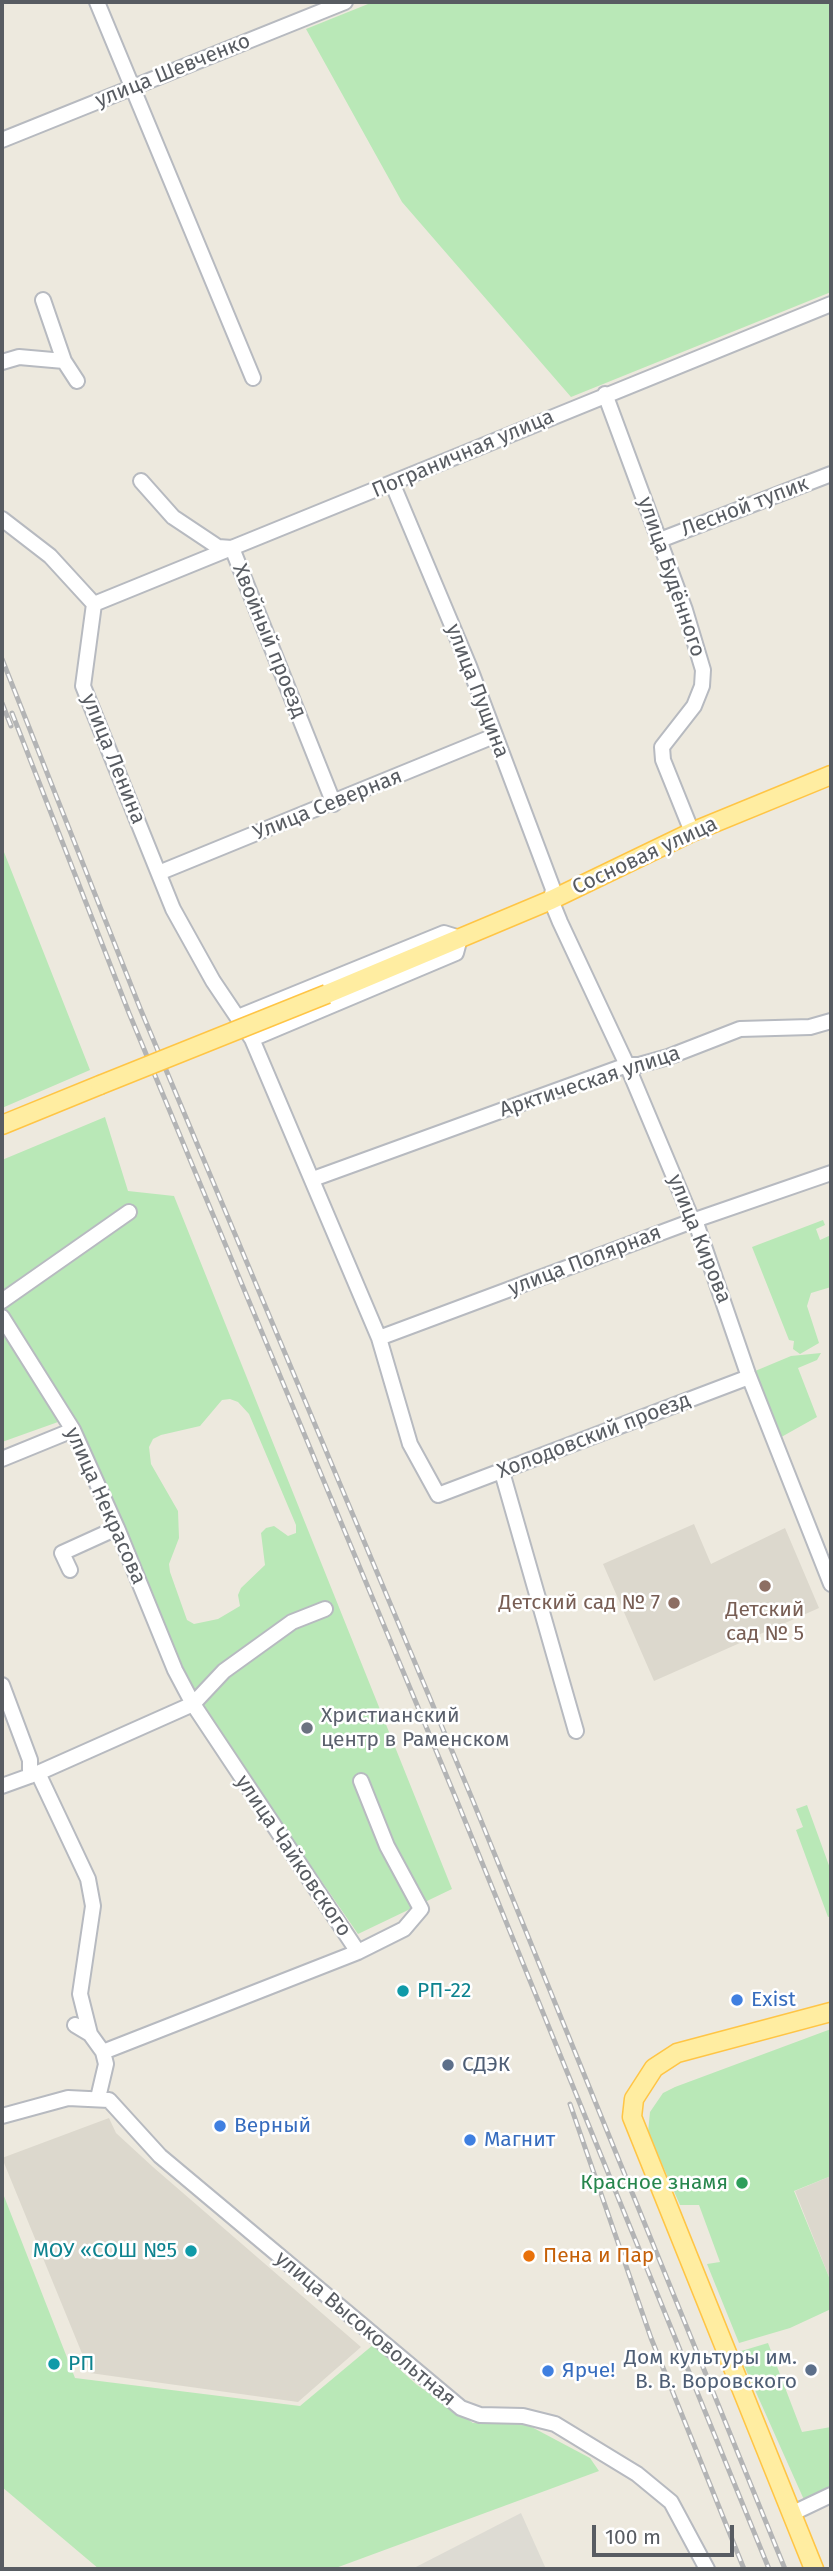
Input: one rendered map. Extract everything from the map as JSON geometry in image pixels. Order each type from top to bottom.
[{"type":"main road","name":"Сосновая улица","points":[[2,1125],[460,939],[551,900],[692,831],[831,775]]},
{"type":"main road","points":[[814,2569],[632,2117],[634,2099],[654,2068],[677,2053],[831,2012]]},
{"type":"street","points":[[97,2],[253,378]]},
{"type":"street","name":"улица Шевченко","points":[[2,140],[345,2]]},
{"type":"street","points":[[43,300],[64,361],[77,381]]},
{"type":"street","name":"Пограничная улица","points":[[94,604],[393,485],[605,394],[831,304]]},
{"type":"street","points":[[2,362],[19,357],[64,361]]},
{"type":"street","name":"улица Будённого","points":[[605,394],[660,540],[703,670],[702,686],[694,706],[662,747],[663,761],[692,831]]},
{"type":"street","name":"Лесной тупик","points":[[660,540],[831,474]]},
{"type":"street","name":"Хвойный проезд","points":[[141,481],[173,517],[218,547],[232,548],[334,804]]},
{"type":"street","name":"улица Пущина","points":[[393,485],[553,889],[551,900]]},
{"type":"street","points":[[2,519],[50,556],[94,604]]},
{"type":"street","name":"улица Ленина","points":[[94,604],[83,687],[161,872],[173,909],[213,981],[252,1039],[379,1338],[410,1444],[438,1495]]},
{"type":"street","name":"Улица Северная","points":[[161,872],[334,804],[494,736]]},
{"type":"street","name":"улица Кирова","points":[[551,900],[627,1065],[690,1215],[695,1220],[749,1377],[831,1584]]},
{"type":"street","points":[[238,1017],[444,933],[460,939],[456,953],[252,1039]]},
{"type":"street","name":"Арктическая улица","points":[[313,1179],[627,1065],[639,1065],[740,1030],[810,1027],[831,1021]]},
{"type":"street","name":"улица Полярная","points":[[379,1338],[695,1220],[831,1173]]},
{"type":"street","points":[[2,1301],[129,1212]]},
{"type":"street","name":"улица Некрасова","points":[[2,1317],[73,1430],[192,1704]]},
{"type":"street","name":"Холодовский проезд","points":[[438,1495],[749,1377]]},
{"type":"street","points":[[2,1459],[73,1430]]},
{"type":"street","points":[[502,1472],[576,1731]]},
{"type":"street","points":[[70,1570],[62,1553],[117,1528]]},
{"type":"street","points":[[2,1786],[192,1704],[224,1671],[292,1622],[325,1609]]},
{"type":"street","points":[[2,1685],[34,1774],[88,1879],[93,1906],[80,1994],[90,2034],[103,2052],[106,2064],[98,2098],[68,2098],[2,2116]]},
{"type":"street","name":"улица Чайковского","points":[[103,2052],[358,1952],[192,1704]]},
{"type":"street","points":[[358,1952],[404,1929],[421,1909],[387,1846],[361,1781]]},
{"type":"street","points":[[75,2025],[90,2034]]},
{"type":"street","name":"улица Высоковольтная","points":[[98,2098],[109,2100],[160,2156],[461,2408],[480,2415],[523,2416],[569,2431],[637,2474],[671,2502],[707,2569]]},
{"type":"street","points":[[791,2514],[831,2496]]},
{"type":"shaded area","name":"Детский сад № 7","points":[[694,1524],[711,1564],[785,1528],[819,1608],[654,1681],[603,1564]]},
{"type":"shaded area","points":[[109,2118],[116,2133],[153,2167],[361,2347],[298,2402],[90,2373],[2,2158]]},
{"type":"shaded area","points":[[831,2176],[831,2282],[795,2191]]},
{"type":"shaded area","points":[[521,2513],[546,2569],[414,2569],[414,2568]]},
{"type":"green space","points":[[373,2],[831,2],[831,292],[571,397],[402,202],[306,29]]},
{"type":"green space","points":[[2,847],[90,1070],[2,1108]]},
{"type":"green space","points":[[105,1117],[128,1191],[174,1196],[452,1889],[358,1934],[200,1705],[72,1417],[2,1442],[2,1160]],"holes":[[[222,1400],[238,1402],[249,1414],[296,1525],[296,1533],[288,1536],[274,1526],[266,1528],[261,1533],[265,1565],[241,1588],[238,1595],[240,1606],[218,1619],[194,1624],[187,1620],[170,1572],[169,1564],[179,1538],[178,1511],[151,1464],[149,1447],[153,1439],[161,1435],[200,1426]]]},
{"type":"green space","points":[[823,1220],[825,1225],[816,1229],[820,1240],[831,1235],[831,1287],[811,1293],[807,1306],[819,1343],[800,1354],[793,1349],[794,1341],[789,1340],[752,1247]]},
{"type":"green space","points":[[821,1353],[817,1360],[798,1368],[817,1417],[776,1440],[748,1374],[791,1356]]},
{"type":"green space","points":[[807,1805],[831,1871],[831,1916],[828,1917],[796,1830],[803,1827],[796,1809]]},
{"type":"green space","name":"Красное знамя","points":[[831,2029],[831,2176],[794,2191],[831,2282],[831,2309],[790,2328],[739,2343],[707,2264],[720,2262],[699,2205],[680,2205],[648,2132],[650,2112],[663,2093],[675,2087]]},
{"type":"green space","points":[[2,2191],[75,2378],[300,2406],[373,2345],[417,2385],[473,2423],[526,2424],[590,2458],[599,2471],[333,2569],[99,2569],[2,2487]]},
{"type":"green space","points":[[768,2343],[802,2432],[831,2427],[831,2489],[805,2502],[738,2352]]},
{"type":"railway","points":[[2,659],[140,1008],[471,1796],[785,2569]]},
{"type":"railway","points":[[2,703],[11,726]]},
{"type":"railway","points":[[12,713],[129,1013],[457,1801],[769,2569]]},
{"type":"railway","points":[[570,2104],[651,2338],[744,2569]]},
{"type":"place","name":"Детский сад № 5","points":[[765,1586]]},
{"type":"place","name":"Детский сад № 7","points":[[674,1603]]},
{"type":"place","name":"Христианский центр в Раменском","points":[[307,1728]]},
{"type":"place","name":"РП-22","points":[[403,1991]]},
{"type":"place","name":"Exist","points":[[737,2000]]},
{"type":"place","name":"СДЭК","points":[[448,2065]]},
{"type":"place","name":"Верный","points":[[220,2126]]},
{"type":"place","name":"Магнит","points":[[470,2140]]},
{"type":"place","name":"Красное знамя","points":[[742,2183]]},
{"type":"place","name":"МОУ «СОШ №5","points":[[191,2251]]},
{"type":"place","name":"Пена и Пар","points":[[529,2256]]},
{"type":"place","name":"РП","points":[[54,2364]]},
{"type":"place","name":"Дом культуры им. В. В. Воровского","points":[[811,2370]]},
{"type":"place","name":"Ярче!","points":[[548,2371]]}]
